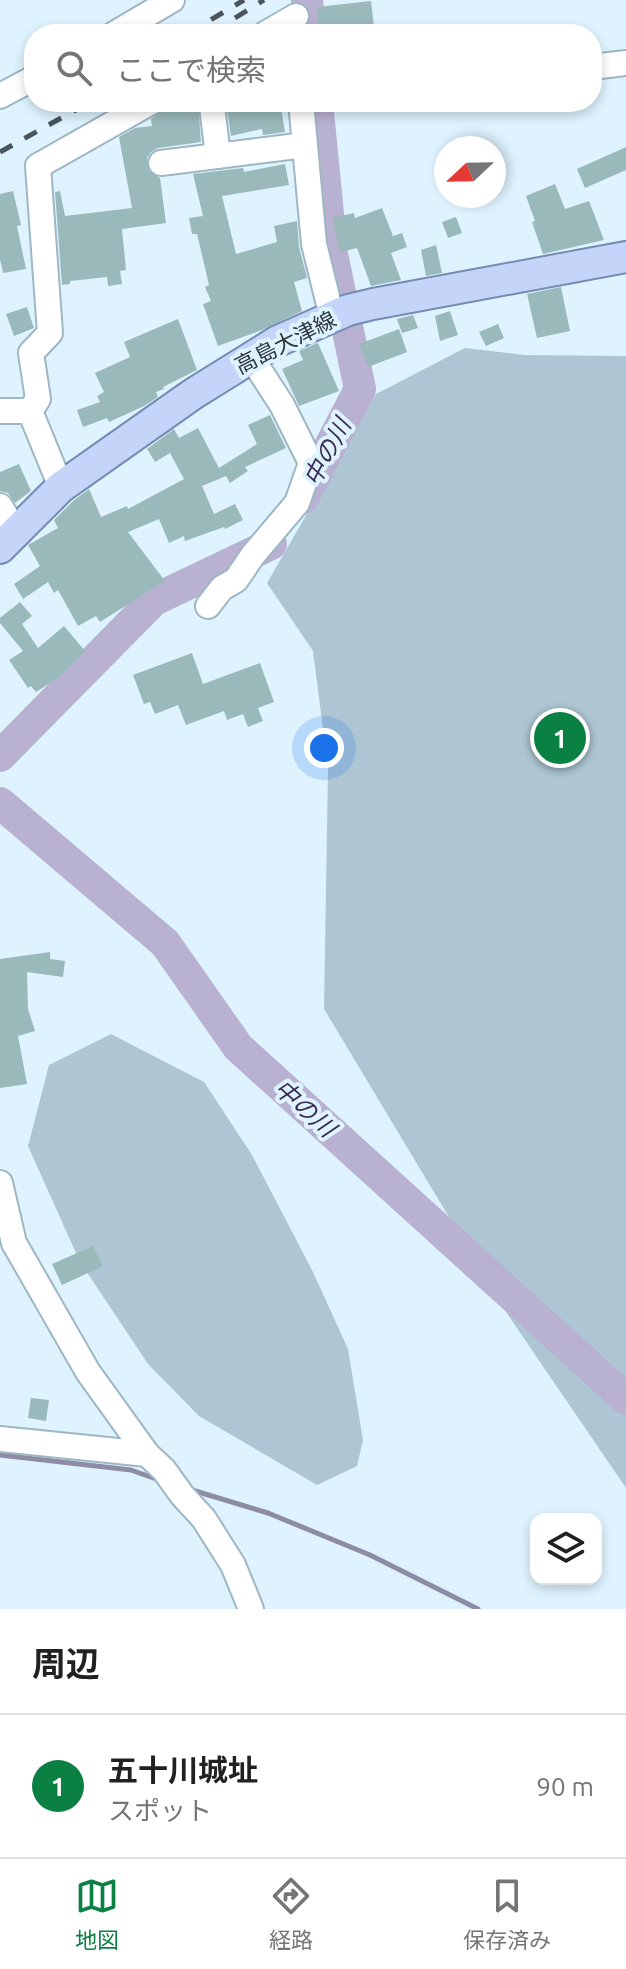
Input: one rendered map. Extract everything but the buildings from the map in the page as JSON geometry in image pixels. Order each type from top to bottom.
[{"type":"main road","name":"高島大津線","points":[[8,540],[61,487],[125,440],[278,341],[339,314],[430,291],[626,257]]},
{"type":"street","points":[[131,24],[172,0]]},
{"type":"street","points":[[602,66],[626,63]]},
{"type":"street","points":[[0,96],[24,83]]},
{"type":"street","points":[[30,411],[38,399],[31,353],[50,333],[38,166],[133,112]]},
{"type":"street","points":[[213,112],[218,156]]},
{"type":"street","points":[[303,112],[314,244],[339,314]]},
{"type":"street","points":[[161,163],[305,145]]},
{"type":"street","points":[[208,606],[222,588],[236,580],[297,503],[311,463],[282,405],[251,357]]},
{"type":"street","points":[[0,411],[30,411]]},
{"type":"street","points":[[30,411],[61,487]]},
{"type":"street","points":[[0,506],[8,540]]},
{"type":"street","points":[[0,1183],[14,1243],[88,1372],[182,1495],[204,1519],[233,1565],[251,1609]]},
{"type":"street","points":[[0,1439],[156,1462]]},
{"type":"shaded area","points":[[465,348],[525,355],[626,356],[626,1488],[506,1312],[324,1009],[328,768],[313,651],[267,583],[376,394]]},
{"type":"shaded area","points":[[111,1034],[204,1082],[252,1155],[313,1272],[348,1349],[363,1440],[357,1466],[317,1485],[199,1416],[148,1364],[80,1262],[28,1146],[49,1065]]},
{"type":"waterway","name":"中の川","points":[[307,0],[309,24]]},
{"type":"waterway","name":"中の川","points":[[303,498],[360,389],[332,254],[318,112]]},
{"type":"waterway","name":"中の川","points":[[0,756],[154,600],[271,544]]},
{"type":"waterway","name":"中の川","points":[[0,803],[165,943],[238,1047],[626,1399]]},
{"type":"waterway","points":[[0,1455],[131,1470],[159,1480]]},
{"type":"waterway","points":[[192,1490],[268,1513],[370,1555],[478,1609]]},
{"type":"railway","points":[[204,24],[244,0]]},
{"type":"railway","points":[[235,18],[264,0]]},
{"type":"railway","points":[[0,152],[72,112]]},
{"type":"place","name":"五十川城址","points":[[560,738]]}]
